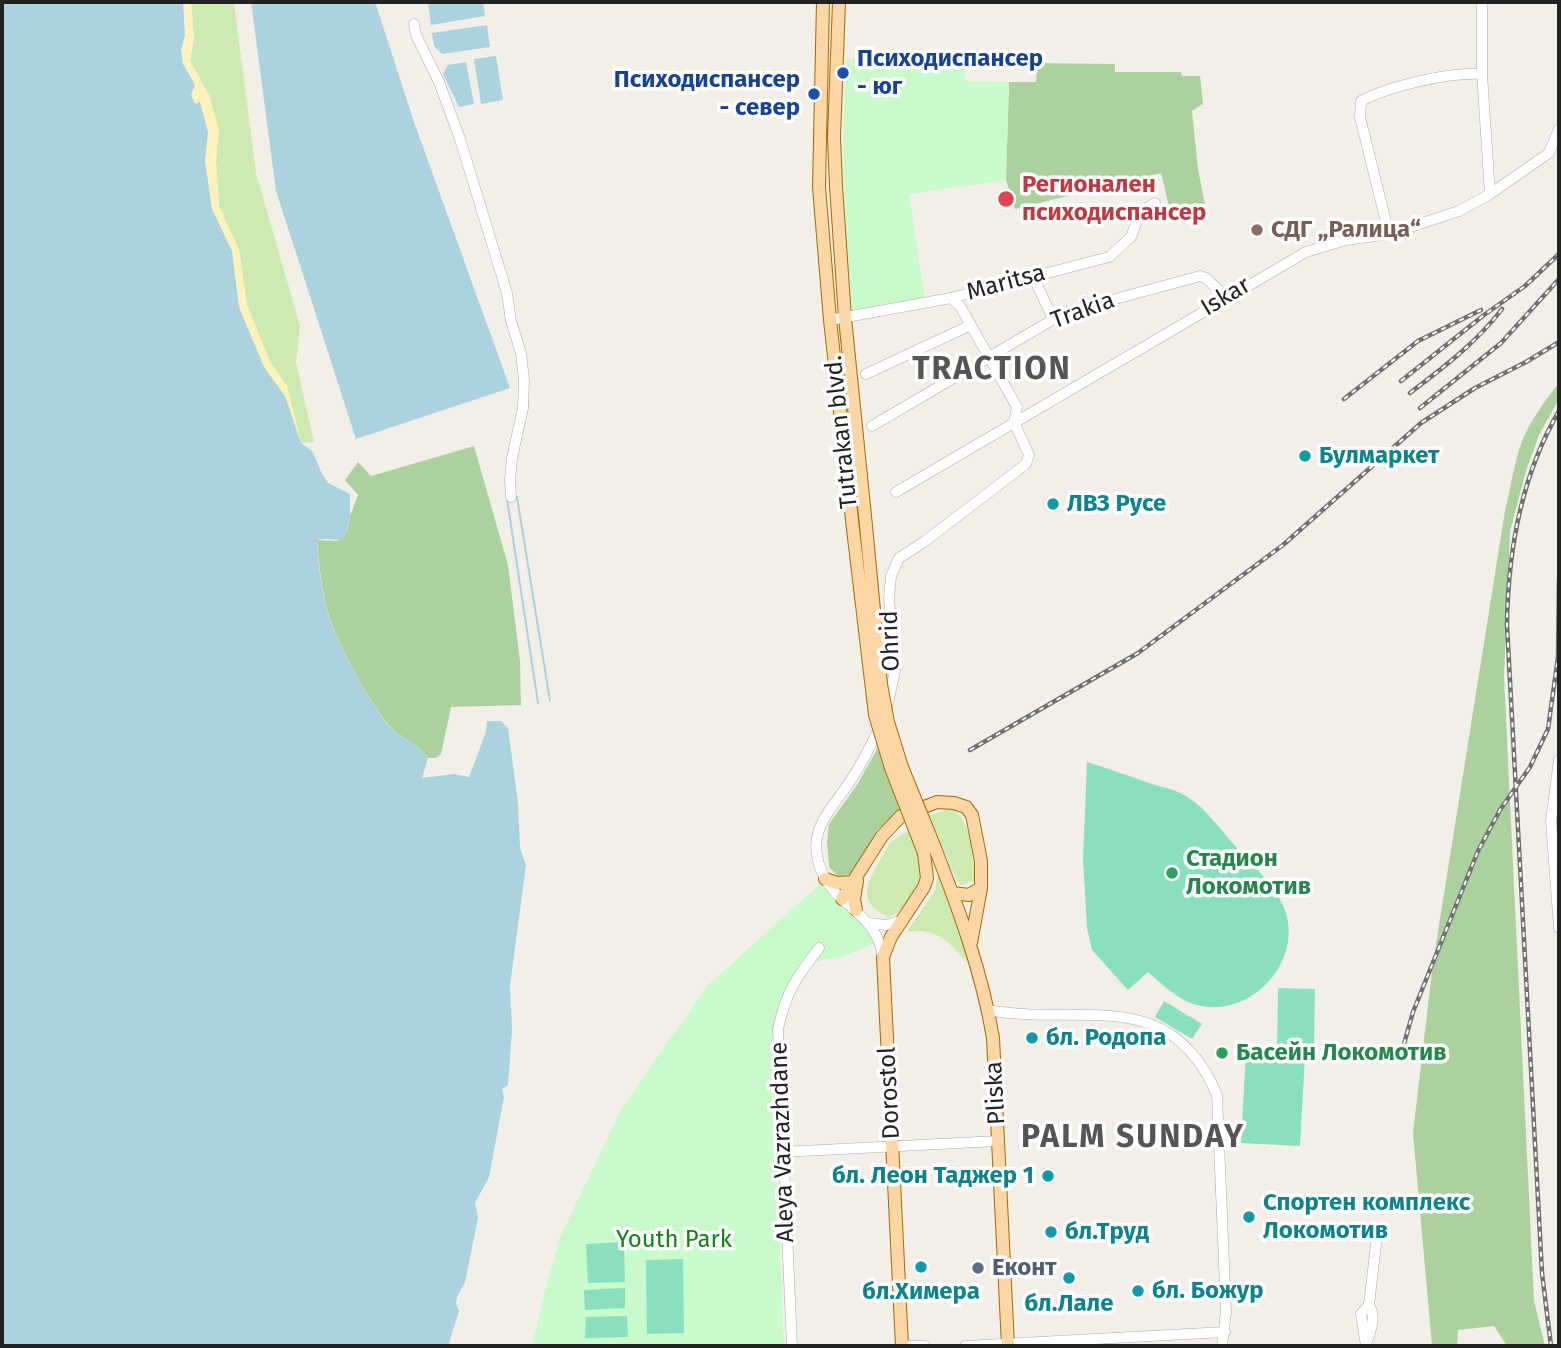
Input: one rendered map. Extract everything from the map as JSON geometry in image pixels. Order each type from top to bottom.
[{"type":"main road","name":"Tutrakan blvd.","points":[[823,2],[818,165],[830,320],[888,722],[929,851]]},
{"type":"main road","name":"Tutrakan blvd.","points":[[839,2],[834,137],[859,528]]},
{"type":"main road","points":[[842,899],[881,836],[901,816],[946,801],[966,807],[972,816],[981,861],[981,888],[971,945]]},
{"type":"main road","name":"Pliska","points":[[929,851],[952,893],[971,945],[993,1038],[1008,1346]]},
{"type":"main road","name":"Dorostol","points":[[902,1346],[883,957],[891,937],[924,887],[929,851]]},
{"type":"main road","points":[[825,879],[836,883],[856,878]]},
{"type":"main road","points":[[856,878],[856,910]]},
{"type":"main road","points":[[952,893],[969,895],[981,888]]},
{"type":"street","points":[[1482,2],[1482,74],[1490,194]]},
{"type":"street","points":[[414,24],[416,35],[439,82],[460,139],[507,293],[511,321],[521,353],[523,408],[511,469],[512,497]]},
{"type":"street","points":[[1389,234],[1360,117],[1361,102],[1373,95],[1445,76],[1482,74]]},
{"type":"street","name":"Iskar","points":[[896,492],[1226,296],[1306,252],[1346,240],[1389,234],[1459,211],[1490,194],[1549,153],[1559,129]]},
{"type":"street","name":"Maritsa","points":[[830,320],[951,298],[1109,257],[1131,237],[1137,221],[1147,208],[1155,203]]},
{"type":"street","points":[[1033,276],[1053,319]]},
{"type":"street","name":"Trakia","points":[[872,426],[1063,313],[1200,276],[1226,296]]},
{"type":"street","points":[[951,298],[960,306],[1017,407],[1014,422]]},
{"type":"street","points":[[866,374],[971,325]]},
{"type":"street","name":"Ohrid","points":[[869,923],[842,899],[825,879],[820,868],[816,842],[825,817],[862,762],[889,703],[895,671],[889,598],[891,576],[899,558],[1026,464],[1029,455],[1014,422]]},
{"type":"street","points":[[1559,760],[1551,821],[1559,928]]},
{"type":"street","points":[[869,923],[886,925],[903,920]]},
{"type":"street","points":[[869,923],[879,939],[883,957]]},
{"type":"street","name":"Aleya Vazrazhdane","points":[[792,1346],[778,1029],[784,1002],[819,948]]},
{"type":"street","points":[[988,1010],[1013,1014],[1095,1013],[1145,1022],[1175,1036],[1202,1066],[1217,1095],[1226,1311],[1222,1346]]},
{"type":"street","points":[[782,1152],[998,1141]]},
{"type":"street","points":[[1366,1346],[1361,1314],[1369,1306],[1376,1244]]},
{"type":"street","points":[[964,1346],[1008,1346],[1224,1332]]},
{"type":"street","points":[[902,1346],[925,1346]]},
{"type":"green space","points":[[191,2],[234,2],[256,173],[300,326],[296,362],[314,442],[301,443],[287,386],[270,362],[247,305],[239,250],[219,206],[216,161],[218,130],[209,95],[190,61],[194,38]]},
{"type":"green space","points":[[845,59],[966,61],[965,81],[1009,82],[1006,180],[909,194],[925,299],[852,312],[843,177]]},
{"type":"green space","points":[[1037,63],[1115,64],[1115,72],[1181,72],[1182,76],[1200,76],[1203,104],[1192,111],[1198,169],[1206,210],[1172,218],[1161,173],[1015,209],[1006,180],[1009,82],[1036,82]]},
{"type":"green space","points":[[1559,383],[1559,399],[1539,435],[1510,531],[1504,677],[1534,1301],[1545,1346],[1507,1346],[1494,1326],[1458,1330],[1457,1346],[1432,1346],[1413,1133],[1433,963],[1513,473],[1526,432]]},
{"type":"green space","points":[[474,446],[508,565],[520,661],[521,705],[451,707],[441,754],[436,758],[428,758],[387,723],[344,652],[325,601],[317,540],[337,541],[347,531],[358,495],[345,480],[358,462],[371,476]]},
{"type":"green space","points":[[881,742],[903,810],[877,830],[854,874],[838,876],[829,867],[829,824],[857,785]]},
{"type":"green space","name":"Стадион Локомотив","points":[[1087,762],[1175,791],[1190,799],[1211,817],[1277,894],[1286,913],[1289,932],[1286,950],[1279,967],[1268,982],[1254,994],[1238,1003],[1220,1007],[1201,1006],[1179,997],[1148,972],[1128,990],[1092,950],[1087,928],[1083,859]]},
{"type":"green space","points":[[950,808],[963,820],[967,828],[975,874],[974,881],[961,885],[956,879],[930,816]]},
{"type":"green space","points":[[908,831],[919,858],[921,875],[906,904],[888,917],[878,911],[868,899],[868,886],[889,843]]},
{"type":"green space","points":[[938,869],[970,959],[969,965],[944,939],[928,932],[908,930],[935,891]]},
{"type":"green space","name":"Youth Park","points":[[822,882],[879,942],[841,957],[800,964],[780,1001],[772,1063],[784,1346],[532,1346],[560,1237],[622,1108],[707,986]]},
{"type":"green space","points":[[1278,988],[1315,989],[1314,1050],[1277,1050]]},
{"type":"green space","points":[[1164,1001],[1202,1024],[1192,1039],[1155,1017]]},
{"type":"green space","points":[[1246,1052],[1305,1056],[1300,1146],[1241,1143]]},
{"type":"green space","points":[[624,1242],[625,1282],[588,1283],[586,1244]]},
{"type":"green space","points":[[683,1259],[684,1333],[647,1334],[646,1260]]},
{"type":"green space","points":[[625,1288],[625,1308],[585,1310],[584,1290]]},
{"type":"green space","points":[[627,1316],[628,1337],[585,1338],[586,1317]]},
{"type":"sand","points":[[183,2],[191,2],[194,38],[190,61],[209,95],[219,130],[216,161],[219,206],[239,250],[247,305],[270,362],[287,386],[301,443],[285,397],[264,367],[239,307],[232,251],[212,209],[205,161],[208,132],[200,102],[195,104],[190,95],[192,75],[182,57],[186,28]]},
{"type":"water","points":[[2,2],[183,2],[183,64],[195,85],[191,95],[195,104],[200,102],[208,132],[205,161],[212,209],[232,251],[239,307],[264,367],[285,396],[301,443],[313,452],[328,483],[350,494],[350,516],[345,538],[317,540],[327,610],[344,652],[387,724],[428,758],[422,778],[454,774],[469,777],[486,732],[487,721],[501,721],[508,728],[518,803],[520,848],[526,865],[510,986],[512,1031],[508,1085],[502,1089],[504,1097],[489,1177],[475,1203],[478,1218],[465,1282],[457,1297],[459,1311],[448,1346],[2,1346]]},
{"type":"water","points":[[251,2],[375,2],[414,122],[510,388],[356,439],[276,191]]},
{"type":"water","points":[[483,2],[485,16],[431,25],[428,3]]},
{"type":"water","points":[[487,25],[490,47],[442,54],[434,46],[432,33]]},
{"type":"water","points":[[496,56],[503,100],[481,104],[474,59]]},
{"type":"water","points":[[466,62],[474,104],[459,107],[443,74],[448,65]]},
{"type":"waterway","points":[[517,497],[550,701]]},
{"type":"waterway","points":[[507,499],[538,703]]},
{"type":"railway","points":[[1401,381],[1525,286],[1559,254]]},
{"type":"railway","points":[[1420,408],[1501,343],[1559,279]]},
{"type":"railway","points":[[1410,393],[1470,344],[1502,309]]},
{"type":"railway","points":[[1344,399],[1418,341],[1481,310]]},
{"type":"railway","points":[[970,750],[1138,653],[1283,545],[1421,423],[1475,388],[1559,342]]},
{"type":"railway","points":[[1551,1346],[1542,1273],[1507,625],[1510,569],[1519,514],[1535,461],[1559,411]]},
{"type":"railway","points":[[1404,1044],[1413,1012],[1478,851],[1500,810],[1530,767],[1548,729],[1558,657],[1559,579]]},
{"type":"place","name":"Психодиспансер - юг","points":[[843,73]]},
{"type":"place","name":"Психодиспансер - север","points":[[814,94]]},
{"type":"place","name":"Регионален психодиспансер","points":[[1006,199]]},
{"type":"place","name":"СДГ „Ралица“","points":[[1257,230]]},
{"type":"place","name":"Булмаркет","points":[[1305,456]]},
{"type":"place","name":"ЛВЗ Русе","points":[[1053,504]]},
{"type":"place","name":"Стадион Локомотив","points":[[1172,873]]},
{"type":"place","name":"бл. Родопа","points":[[1032,1038]]},
{"type":"place","name":"Басейн Локомотив","points":[[1222,1053]]},
{"type":"place","name":"бл. Леон Таджер 1","points":[[1048,1176]]},
{"type":"place","name":"Спортен комплекс Локомотив","points":[[1249,1217]]},
{"type":"place","name":"бл.Труд","points":[[1051,1232]]},
{"type":"place","name":"бл.Химера","points":[[921,1267]]},
{"type":"place","name":"Еконт","points":[[978,1268]]},
{"type":"place","name":"бл.Лале","points":[[1069,1278]]},
{"type":"place","name":"бл. Божур","points":[[1138,1291]]},
{"type":"district","name":"TRACTION","points":[[992,370]]},
{"type":"district","name":"PALM SUNDAY","points":[[1133,1138]]}]
